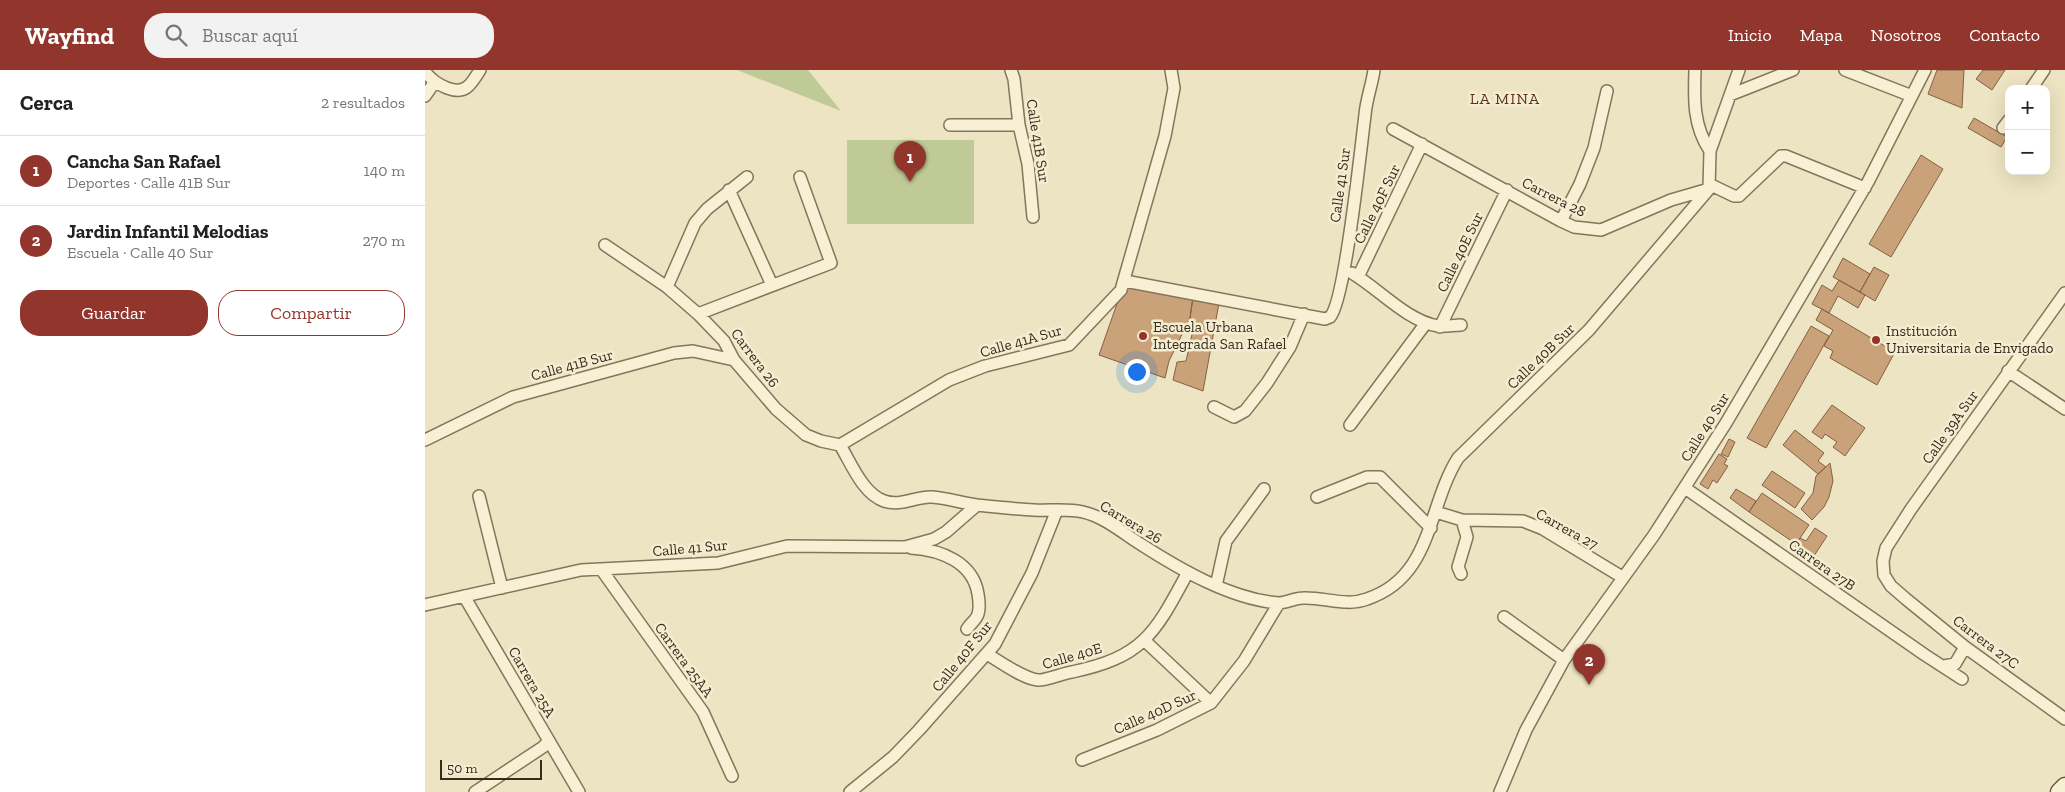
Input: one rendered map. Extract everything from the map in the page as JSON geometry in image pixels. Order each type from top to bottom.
[{"type":"street","points":[[425,72],[434,83],[455,91],[461,91],[475,79],[480,70]]},
{"type":"street","name":"Calle 41B Sur","points":[[1011,70],[1014,79],[1019,126],[1028,164],[1033,217]]},
{"type":"street","name":"Calle 41A Sur","points":[[840,445],[949,380],[985,366],[1069,345],[1121,290],[1165,136],[1174,88],[1171,70]]},
{"type":"street","name":"Calle 41 Sur","points":[[1304,314],[1325,319],[1333,314],[1337,305],[1344,268],[1365,113],[1374,70]]},
{"type":"street","points":[[1695,70],[1695,112],[1700,132],[1709,151]]},
{"type":"street","points":[[1739,70],[1709,151],[1709,186],[1733,196],[1739,196],[1777,159],[1781,156],[1786,156],[1865,188]]},
{"type":"street","points":[[1730,95],[1793,70]]},
{"type":"street","points":[[1845,70],[1912,96]]},
{"type":"street","name":"Calle 40 Sur","points":[[1500,792],[1526,730],[1564,660],[1685,488],[1726,423],[1865,188],[1925,70]]},
{"type":"street","points":[[2034,85],[2044,70]]},
{"type":"street","points":[[425,96],[434,83]]},
{"type":"street","points":[[1561,221],[1580,184],[1594,148],[1607,90]]},
{"type":"street","points":[[950,125],[1019,126]]},
{"type":"street","name":"Carrera 28","points":[[1393,129],[1574,227],[1601,230],[1709,186]]},
{"type":"street","name":"Calle 40F Sur","points":[[1358,277],[1422,144]]},
{"type":"street","points":[[667,287],[695,223],[707,209],[747,177]]},
{"type":"street","points":[[698,314],[831,263],[800,178]]},
{"type":"street","name":"Calle 40B Sur","points":[[1393,585],[1404,576],[1413,564],[1431,528],[1449,471],[1458,458],[1589,330],[1709,186]]},
{"type":"street","points":[[729,190],[772,285]]},
{"type":"street","name":"Calle 40E Sur","points":[[1440,327],[1507,190]]},
{"type":"street","name":"Carrera 26","points":[[605,245],[667,287],[698,314],[724,341],[734,360],[775,409],[806,435],[821,442],[840,445],[865,485],[883,501],[898,504],[931,496],[977,505],[1034,510],[1081,511],[1099,518],[1170,563],[1216,586],[1249,597],[1279,603],[1303,598],[1344,603],[1358,602],[1368,599],[1393,585]]},
{"type":"street","points":[[1344,268],[1397,306],[1426,323],[1440,327],[1461,324]]},
{"type":"street","points":[[1125,281],[1304,314],[1290,347],[1267,383],[1245,412],[1234,416],[1214,407]]},
{"type":"street","name":"Calle 39A Sur","points":[[1891,586],[1884,575],[1883,561],[1886,548],[1911,509],[2065,293]]},
{"type":"street","points":[[1350,425],[1426,323]]},
{"type":"street","name":"Calle 41B Sur","points":[[425,440],[513,397],[674,352],[693,351],[734,360]]},
{"type":"street","points":[[2008,371],[2065,409]]},
{"type":"street","points":[[1317,497],[1367,477],[1380,477],[1431,528]]},
{"type":"street","name":"Carrera 27B","points":[[1685,488],[1917,650],[1962,679]]},
{"type":"street","points":[[1216,586],[1226,541],[1265,489]]},
{"type":"street","points":[[479,496],[502,588]]},
{"type":"street","name":"Calle 41 Sur","points":[[425,605],[581,570],[718,564],[787,546],[905,547],[934,539],[946,532],[977,505]]},
{"type":"street","name":"Calle 40F Sur","points":[[850,792],[899,751],[987,654],[1003,631],[1032,573],[1057,510]]},
{"type":"street","name":"Carrera 27","points":[[1436,512],[1462,520],[1523,522],[1543,529],[1622,577]]},
{"type":"street","points":[[1461,574],[1457,567],[1467,537],[1462,520]]},
{"type":"street","points":[[905,547],[934,551],[957,561],[971,574],[978,593],[979,609],[976,618],[967,629]]},
{"type":"street","name":"Carrera 25AA","points":[[601,569],[703,712],[732,776]]},
{"type":"street","name":"Calle 40E","points":[[987,654],[1028,677],[1040,681],[1055,675],[1099,665],[1117,658],[1145,641],[1167,612],[1188,572]]},
{"type":"street","name":"Carrera 27C","points":[[1891,586],[1965,647],[2065,719]]},
{"type":"street","name":"Carrera 25A","points":[[464,596],[548,742],[577,788]]},
{"type":"street","name":"Calle 40D Sur","points":[[1082,760],[1157,730],[1211,703],[1244,661],[1279,603]]},
{"type":"street","points":[[1504,617],[1564,660]]},
{"type":"street","points":[[1145,641],[1211,703]]},
{"type":"street","points":[[1943,666],[1955,664],[1965,647]]},
{"type":"street","points":[[475,792],[548,742]]},
{"type":"street","points":[[2059,792],[2065,786]]},
{"type":"green space","points":[[737,70],[808,70],[841,111]]},
{"type":"green space","points":[[847,140],[974,140],[974,224],[847,224]]},
{"type":"building","points":[[1937,70],[1964,70],[1962,108],[1928,94]]},
{"type":"building","points":[[1983,70],[2005,70],[1992,90],[1976,79]]},
{"type":"building","points":[[1974,118],[2005,136],[2005,140],[2001,147],[1968,128]]},
{"type":"building","points":[[1921,155],[1943,169],[1891,257],[1869,244]]},
{"type":"building","points":[[1843,258],[1870,274],[1860,292],[1833,277]]},
{"type":"building","points":[[1874,267],[1889,275],[1875,301],[1860,292]]},
{"type":"building","points":[[1839,280],[1865,295],[1858,308],[1838,296],[1829,313],[1812,304],[1822,285],[1832,291]]},
{"type":"building","name":"Escuela Urbana Integrada San Rafael","points":[[1125,281],[1193,297],[1190,318],[1169,361],[1165,378],[1099,355]]},
{"type":"building","name":"Escuela Urbana Integrada San Rafael","points":[[1193,297],[1219,303],[1203,391],[1173,380],[1177,362],[1186,361],[1195,321],[1190,318]]},
{"type":"building","points":[[1822,309],[1895,352],[1877,385],[1830,358],[1833,351],[1824,346],[1833,330],[1816,320]]},
{"type":"building","points":[[1811,326],[1829,336],[1766,448],[1747,438]]},
{"type":"building","points":[[1832,405],[1865,428],[1845,456],[1833,447],[1837,442],[1825,434],[1822,439],[1812,432]]},
{"type":"building","points":[[1795,430],[1824,453],[1818,461],[1826,467],[1818,474],[1783,445]]},
{"type":"building","points":[[1729,439],[1735,442],[1728,457],[1721,454]]},
{"type":"building","points":[[1719,454],[1727,459],[1724,464],[1728,466],[1717,483],[1713,480],[1708,489],[1700,484]]},
{"type":"building","points":[[1830,463],[1833,481],[1829,497],[1824,507],[1812,520],[1801,509],[1813,493],[1816,476]]},
{"type":"building","points":[[1772,471],[1805,493],[1795,508],[1762,485]]},
{"type":"building","points":[[1736,489],[1756,501],[1749,512],[1730,498]]},
{"type":"building","points":[[1762,493],[1809,525],[1796,544],[1749,512]]},
{"type":"building","points":[[1815,528],[1827,536],[1812,559],[1795,547],[1800,538],[1806,541]]},
{"type":"place","name":"Cancha San Rafael","points":[[910,182]]},
{"type":"place","name":"Escuela Urbana Integrada San Rafael","points":[[1143,336]]},
{"type":"place","name":"Institución Universitaria de Envigado","points":[[1876,340]]},
{"type":"place","name":"Jardin Infantil Melodias","points":[[1589,685]]},
{"type":"district","name":"LA MINA","points":[[1505,98]]}]
